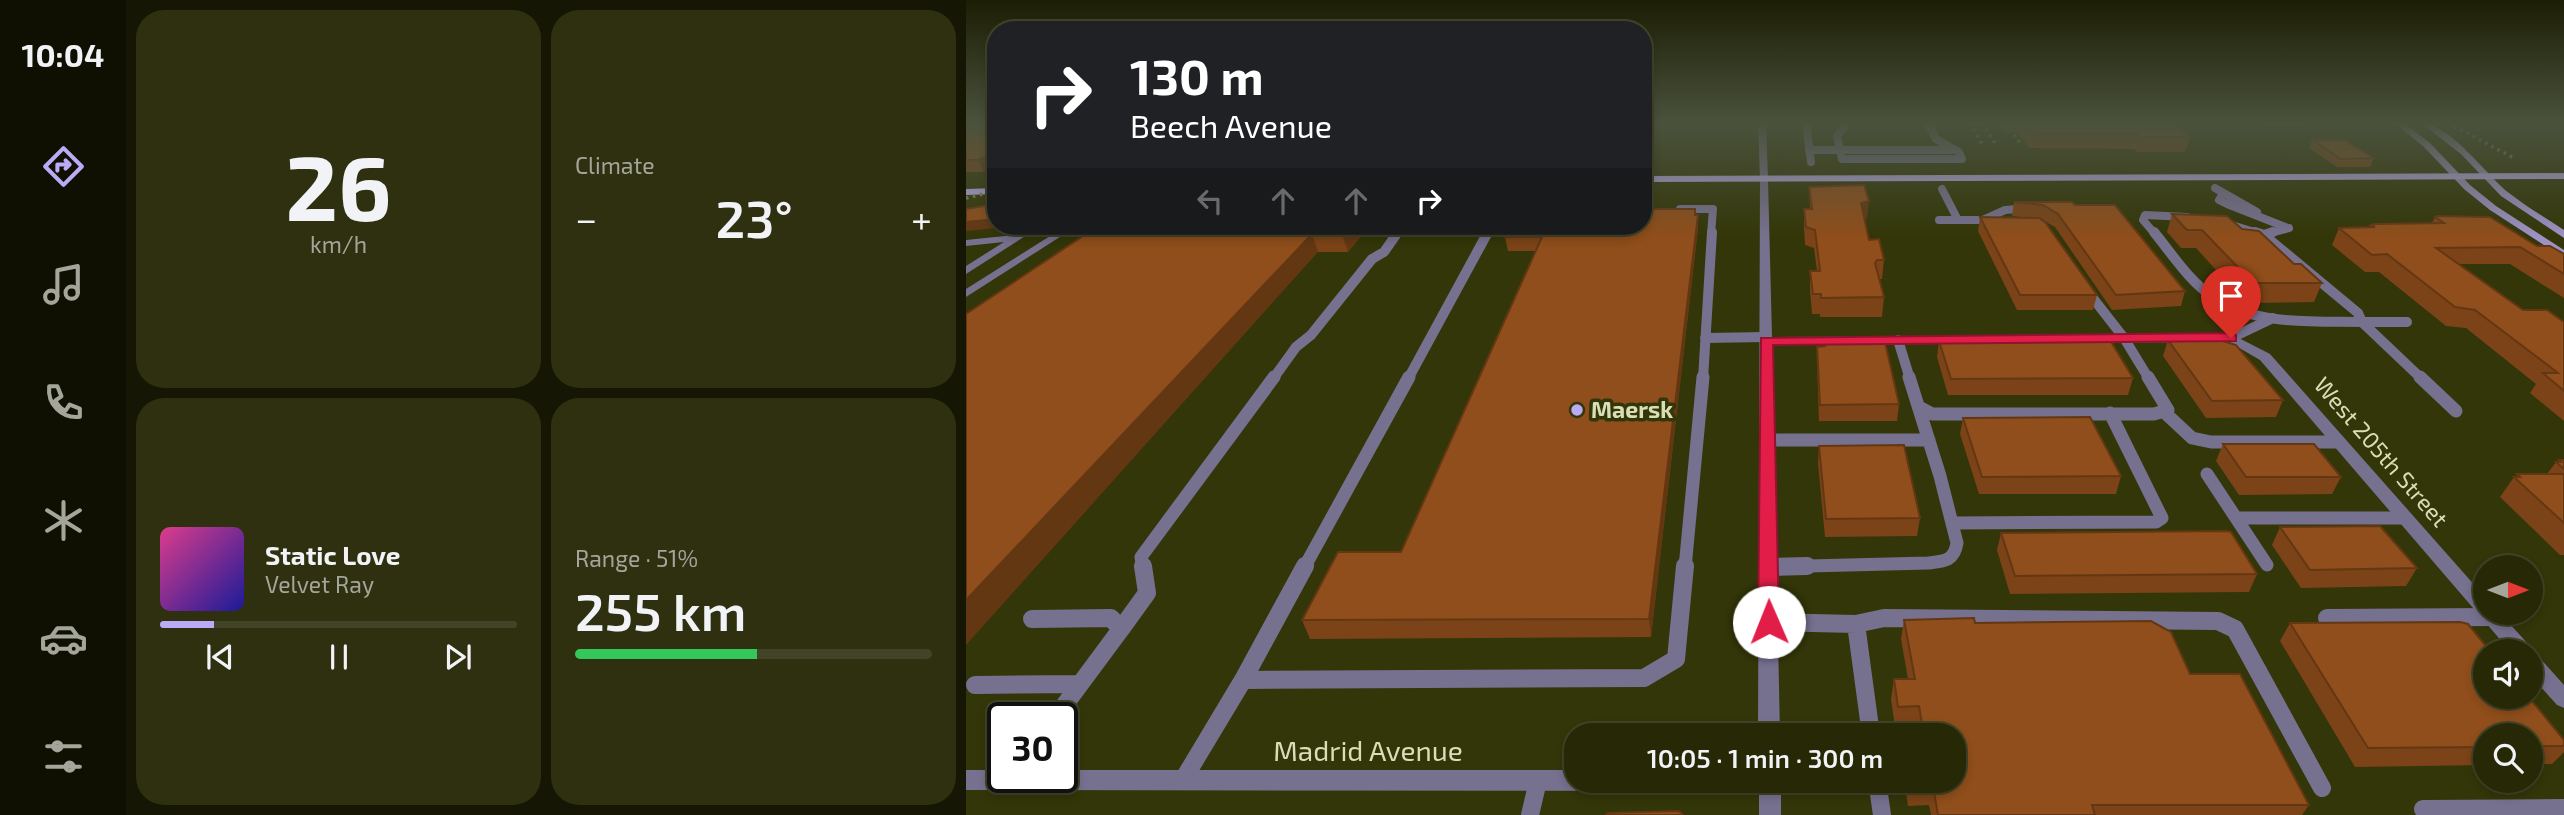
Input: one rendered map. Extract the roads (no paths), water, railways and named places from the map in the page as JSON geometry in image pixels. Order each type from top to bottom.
[{"type":"main road","points":[[2444,161],[2467,187],[2502,215],[2564,255]]},
{"type":"main road","points":[[2473,161],[2498,187],[2533,216],[2564,235]]},
{"type":"main road","points":[[1652,190],[1764,184],[2564,176]]},
{"type":"main road","points":[[1652,180],[1942,189],[2219,191],[2564,187]]},
{"type":"main road","points":[[966,181],[987,181]]},
{"type":"main road","points":[[966,192],[987,191]]},
{"type":"street","points":[[1764,184],[1769,723]]},
{"type":"street","points":[[966,271],[1022,235]]},
{"type":"street","points":[[966,294],[1058,235]]},
{"type":"street","points":[[966,243],[1018,238]]},
{"type":"street","points":[[1766,339],[2231,338]]},
{"type":"street","name":"West 205th Street","points":[[2231,338],[2265,357],[2473,596]]},
{"type":"street","name":"West 205th Street","points":[[2499,625],[2511,639]]},
{"type":"street","points":[[2543,676],[2564,699]]},
{"type":"street","name":"Madrid Avenue","points":[[1078,779],[1564,781]]},
{"type":"street","name":"Madrid Avenue","points":[[967,781],[987,780]]},
{"type":"street","points":[[1770,793],[1770,815]]},
{"type":"lane","points":[[1763,161],[1764,184]]},
{"type":"lane","points":[[1942,189],[1958,220]]},
{"type":"lane","points":[[2219,191],[2219,200],[2242,212],[2289,228],[2264,235]]},
{"type":"lane","points":[[1989,220],[1997,218],[2005,210],[2039,208]]},
{"type":"lane","points":[[1242,680],[1644,678],[1676,659],[1700,421],[1713,209],[1667,209]]},
{"type":"lane","points":[[2407,322],[2362,322],[2299,321],[2246,311],[2211,296],[2143,219],[2144,215],[2200,218],[2231,223],[2264,235],[2358,313],[2362,322],[2456,411]]},
{"type":"lane","points":[[1939,220],[1989,220],[2008,223]]},
{"type":"lane","points":[[1067,702],[1147,593],[1142,556],[1296,347],[1311,335],[1372,259],[1384,252],[1396,235]]},
{"type":"lane","points":[[1182,780],[1242,680],[1487,235]]},
{"type":"lane","points":[[1919,408],[1933,414],[2168,410],[2124,338],[2079,280]]},
{"type":"lane","points":[[2231,338],[2273,318]]},
{"type":"lane","points":[[1705,338],[1766,339]]},
{"type":"lane","points":[[1768,567],[1947,561],[1955,554],[1957,543],[1952,523],[1898,340]]},
{"type":"lane","points":[[2163,411],[2192,438],[2211,442],[2339,442]]},
{"type":"lane","points":[[1952,523],[2156,522],[2162,519],[2110,413]]},
{"type":"lane","points":[[1766,440],[1929,440]]},
{"type":"lane","points":[[2207,474],[2267,565]]},
{"type":"lane","points":[[2236,517],[2406,518]]},
{"type":"lane","points":[[2327,618],[2473,613]]},
{"type":"lane","points":[[1032,619],[1111,618],[1121,629]]},
{"type":"lane","points":[[1769,622],[1856,624],[1884,618],[2218,621],[2235,629],[2322,788]]},
{"type":"lane","points":[[1856,624],[1869,723]]},
{"type":"lane","points":[[975,685],[1080,684]]},
{"type":"lane","points":[[1530,815],[1538,781]]},
{"type":"lane","points":[[1879,793],[1882,815]]},
{"type":"lane","points":[[2427,815],[2423,809],[2564,808]]},
{"type":"railway","points":[[966,198],[987,193]]},
{"type":"place","name":"Maersk","points":[[1577,410]]}]
